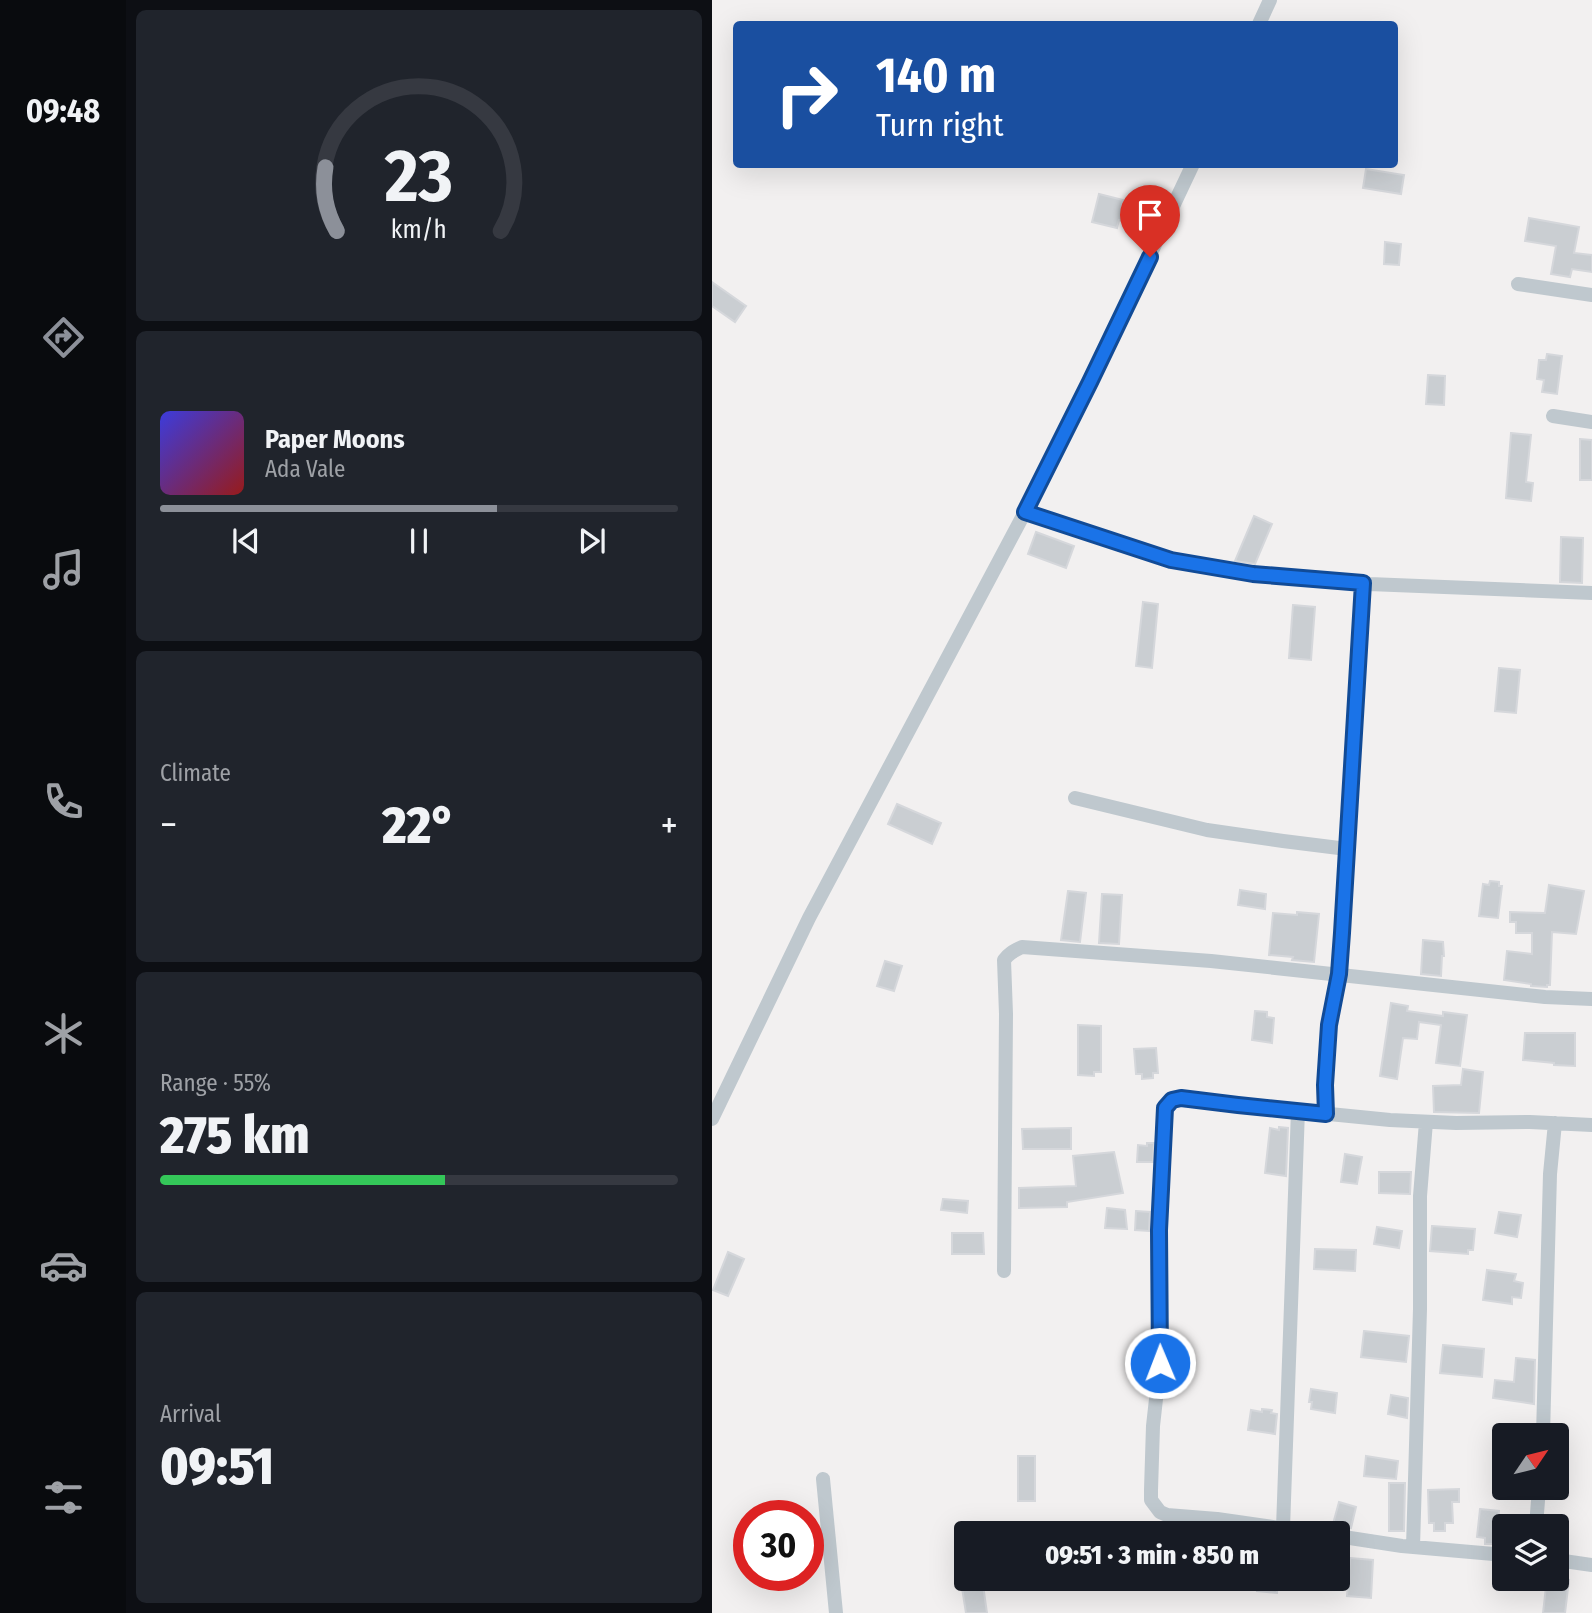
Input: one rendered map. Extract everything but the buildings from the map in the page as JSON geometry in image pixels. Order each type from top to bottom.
[{"type":"street","points":[[1260,21],[1270,0]]},
{"type":"street","points":[[712,1119],[809,918],[1025,512],[1191,168]]},
{"type":"street","points":[[1518,284],[1592,295]]},
{"type":"street","points":[[1553,416],[1592,422]]},
{"type":"street","points":[[1025,512],[1171,560],[1253,574],[1363,583],[1592,593]]},
{"type":"street","points":[[1326,1114],[1329,1025],[1339,974],[1363,583]]},
{"type":"street","points":[[1075,798],[1207,830],[1347,849]]},
{"type":"street","points":[[1004,1271],[1004,960],[1008,954],[1022,947],[1211,961],[1545,998],[1592,999]]},
{"type":"street","points":[[1232,1521],[1167,1515],[1160,1512],[1151,1500],[1153,1426],[1160,1363],[1159,1230],[1165,1108],[1172,1100],[1181,1098],[1326,1114],[1456,1124],[1592,1125]]},
{"type":"street","points":[[1283,1521],[1298,1110]]},
{"type":"street","points":[[1413,1547],[1420,1309],[1420,1196],[1426,1122]]},
{"type":"street","points":[[1543,1423],[1550,1174],[1555,1123]]},
{"type":"street","points":[[823,1479],[836,1613]]},
{"type":"street","points":[[1350,1538],[1492,1554]]},
{"type":"street","points":[[1569,1562],[1592,1565]]},
{"type":"route","points":[[1150,257],[1025,512],[1171,560],[1253,574],[1363,583],[1342,933],[1339,974],[1329,1025],[1326,1114],[1181,1098],[1172,1100],[1165,1108],[1159,1230],[1160,1363]]}]
